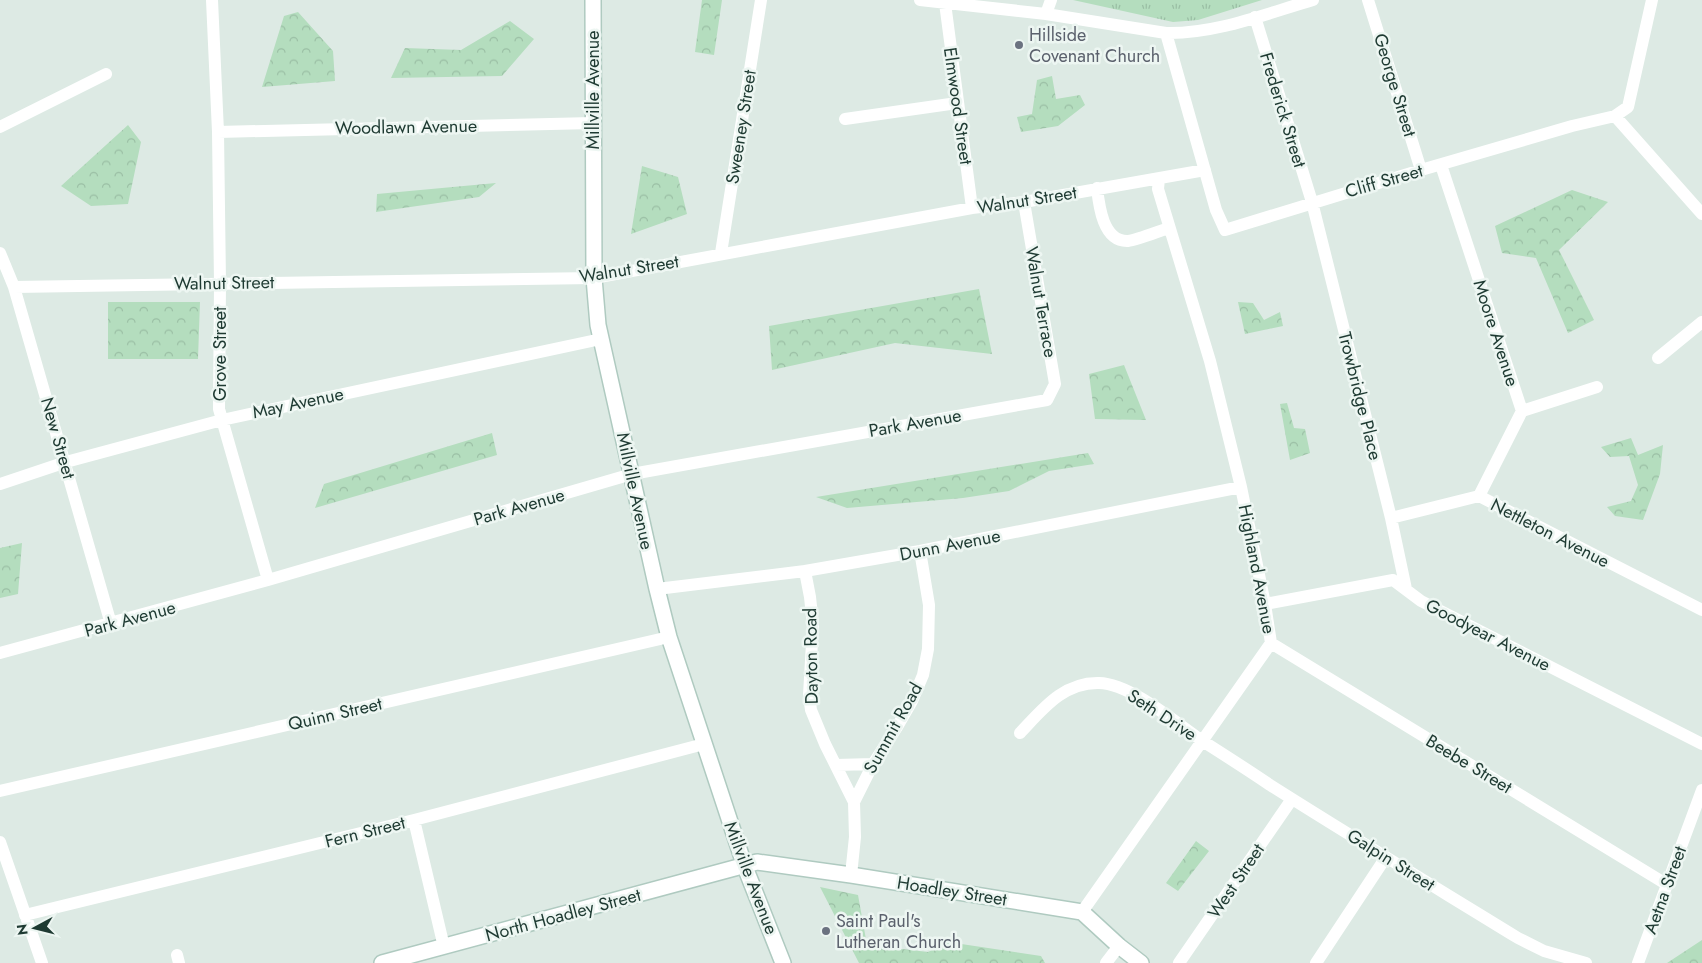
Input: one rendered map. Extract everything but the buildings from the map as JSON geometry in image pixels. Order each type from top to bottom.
[{"type":"street","name":"Grove Street","points":[[212,0],[218,132],[219,397],[222,420],[268,580]]},
{"type":"street","name":"Millville Avenue","points":[[593,0],[594,278],[598,325],[669,637],[745,867],[783,963]]},
{"type":"street","name":"Sweeney Street","points":[[721,253],[761,0]]},
{"type":"street","points":[[920,0],[1002,5],[1166,33],[1202,32],[1313,0]]},
{"type":"street","points":[[1046,14],[1051,0]]},
{"type":"street","name":"George Street","points":[[1368,0],[1421,170]]},
{"type":"street","points":[[1652,0],[1628,107],[1615,116],[1702,214]]},
{"type":"street","name":"Elmwood Street","points":[[945,3],[972,208]]},
{"type":"street","name":"Frederick Street","points":[[1255,17],[1312,202]]},
{"type":"street","name":"Cliff Street","points":[[1166,33],[1216,210],[1225,230],[1421,170],[1572,126],[1615,116]]},
{"type":"street","points":[[0,128],[106,74]]},
{"type":"street","points":[[845,119],[957,103]]},
{"type":"street","name":"Woodlawn Avenue","points":[[218,132],[593,123]]},
{"type":"street","name":"Moore Avenue","points":[[1441,165],[1522,411]]},
{"type":"street","name":"Walnut Street","points":[[14,287],[594,278],[972,208],[1024,202],[1205,170]]},
{"type":"street","name":"Highland Avenue","points":[[1082,912],[1271,643],[1241,487],[1210,361],[1158,189],[1159,178]]},
{"type":"street","points":[[1097,188],[1105,225],[1117,238],[1128,241],[1169,228]]},
{"type":"street","name":"Walnut Terrace","points":[[1024,202],[1056,384],[1047,400]]},
{"type":"street","name":"Trowbridge Place","points":[[1312,202],[1406,589]]},
{"type":"street","name":"New Street","points":[[0,253],[14,287],[66,462],[111,624]]},
{"type":"street","points":[[1658,358],[1702,322]]},
{"type":"street","name":"May Avenue","points":[[0,484],[66,462],[222,420],[601,339]]},
{"type":"street","points":[[1479,496],[1522,411],[1597,387]]},
{"type":"street","name":"Park Avenue","points":[[0,653],[268,580],[632,474],[1047,400]]},
{"type":"street","name":"Dunn Avenue","points":[[657,589],[805,571],[920,551],[1241,487]]},
{"type":"street","name":"Nettleton Avenue","points":[[1390,518],[1479,496],[1702,610]]},
{"type":"street","name":"Summit Road","points":[[851,875],[855,837],[854,802],[874,764],[912,701],[928,648],[929,605],[920,551]]},
{"type":"street","name":"Dayton Road","points":[[805,571],[810,597],[812,625],[809,695],[811,710],[821,736],[854,802]]},
{"type":"street","name":"Goodyear Avenue","points":[[1265,604],[1393,580],[1421,601],[1702,744]]},
{"type":"street","name":"Quinn Street","points":[[0,791],[669,637]]},
{"type":"street","name":"Beebe Street","points":[[1271,643],[1666,884]]},
{"type":"street","name":"Seth Drive","points":[[1020,734],[1052,700],[1070,688],[1087,683],[1102,683],[1117,687],[1142,699],[1203,741]]},
{"type":"street","name":"Galpin Street","points":[[1203,741],[1518,938],[1544,951],[1586,963]]},
{"type":"street","name":"Fern Street","points":[[25,915],[414,820],[704,744]]},
{"type":"street","points":[[836,766],[874,764]]},
{"type":"street","name":"Aetna Street","points":[[1638,963],[1702,791]]},
{"type":"street","name":"West Street","points":[[1179,963],[1292,798]]},
{"type":"street","points":[[414,820],[444,947]]},
{"type":"street","points":[[0,842],[42,963]]},
{"type":"street","points":[[1316,963],[1386,857]]},
{"type":"street","name":"Hoadley Street","points":[[745,867],[758,862],[1082,912]]},
{"type":"street","name":"North Hoadley Street","points":[[382,963],[745,867]]},
{"type":"street","points":[[1082,912],[1140,963]]},
{"type":"street","points":[[1106,963],[1119,946]]},
{"type":"green space","points":[[702,0],[722,0],[714,55],[695,52]]},
{"type":"green space","points":[[1073,0],[1262,0],[1198,20],[1173,22]]},
{"type":"green space","points":[[298,12],[333,51],[335,81],[262,87],[284,16]]},
{"type":"green space","points":[[510,21],[534,39],[502,76],[391,78],[405,48],[461,50]]},
{"type":"green space","points":[[1052,76],[1056,99],[1080,95],[1085,105],[1058,126],[1021,132],[1017,117],[1032,114],[1037,80]]},
{"type":"green space","points":[[128,125],[141,142],[128,204],[91,206],[61,186]]},
{"type":"green space","points":[[642,166],[678,177],[687,214],[631,234]]},
{"type":"green space","points":[[496,183],[479,197],[376,212],[377,194]]},
{"type":"green space","points":[[1572,190],[1608,202],[1559,250],[1594,320],[1568,333],[1536,258],[1502,253],[1495,226]]},
{"type":"green space","points":[[979,289],[992,354],[895,343],[772,370],[769,326]]},
{"type":"green space","points":[[108,302],[200,302],[198,359],[108,359]]},
{"type":"green space","points":[[1238,302],[1253,303],[1264,320],[1280,312],[1283,326],[1245,334]]},
{"type":"green space","points":[[1124,365],[1146,420],[1095,419],[1089,374]]},
{"type":"green space","points":[[1287,403],[1294,428],[1305,429],[1310,453],[1290,460],[1280,404]]},
{"type":"green space","points":[[492,433],[497,455],[315,508],[324,484]]},
{"type":"green space","points":[[1631,438],[1638,455],[1663,445],[1660,474],[1643,520],[1615,516],[1607,507],[1631,501],[1638,485],[1629,456],[1610,457],[1601,447]]},
{"type":"green space","points":[[1088,453],[1094,464],[1049,471],[1009,491],[963,498],[847,508],[816,497]]},
{"type":"green space","points":[[22,543],[18,594],[0,598],[0,548]]},
{"type":"green space","points":[[1196,841],[1209,851],[1178,891],[1166,883]]},
{"type":"green space","points":[[820,887],[858,895],[867,945],[928,952],[948,942],[1041,956],[1045,963],[859,963]]},
{"type":"green space","points":[[1702,940],[1702,963],[1667,963]]},
{"type":"place","name":"Hillside Covenant Church","points":[[1019,45]]},
{"type":"place","name":"Saint Paul's Lutheran Church","points":[[826,931]]}]
